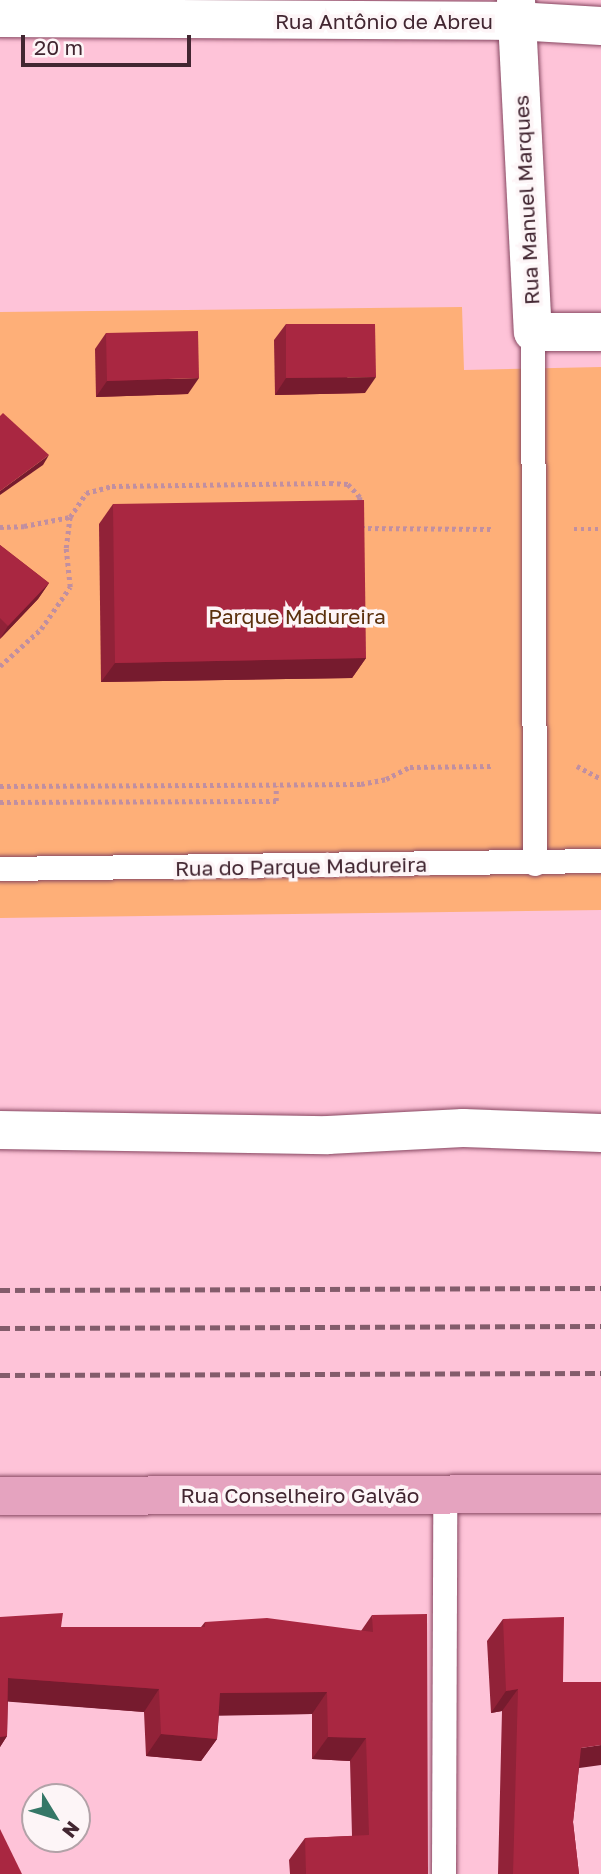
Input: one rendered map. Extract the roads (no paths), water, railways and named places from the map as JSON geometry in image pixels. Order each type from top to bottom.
[{"type":"main road","name":"Rua Conselheiro Galvão","points":[[0,1496],[601,1494]]},
{"type":"street","name":"Rua Antônio de Abreu","points":[[1,12],[516,11],[601,26]]},
{"type":"street","name":"Rua Manuel Marques","points":[[516,11],[533,332],[601,332]]},
{"type":"street","points":[[0,1130],[328,1135],[463,1128],[601,1133]]},
{"type":"lane","points":[[533,332],[535,864]]},
{"type":"lane","name":"Rua do Parque Madureira","points":[[0,869],[601,862]]},
{"type":"lane","points":[[444,1494],[444,1874]]},
{"type":"railway","points":[[0,1290],[601,1288]]},
{"type":"railway","points":[[0,1328],[601,1326]]},
{"type":"railway","points":[[0,1375],[601,1373]]},
{"type":"park label","name":"Parque Madureira","points":[[297,616]]}]
